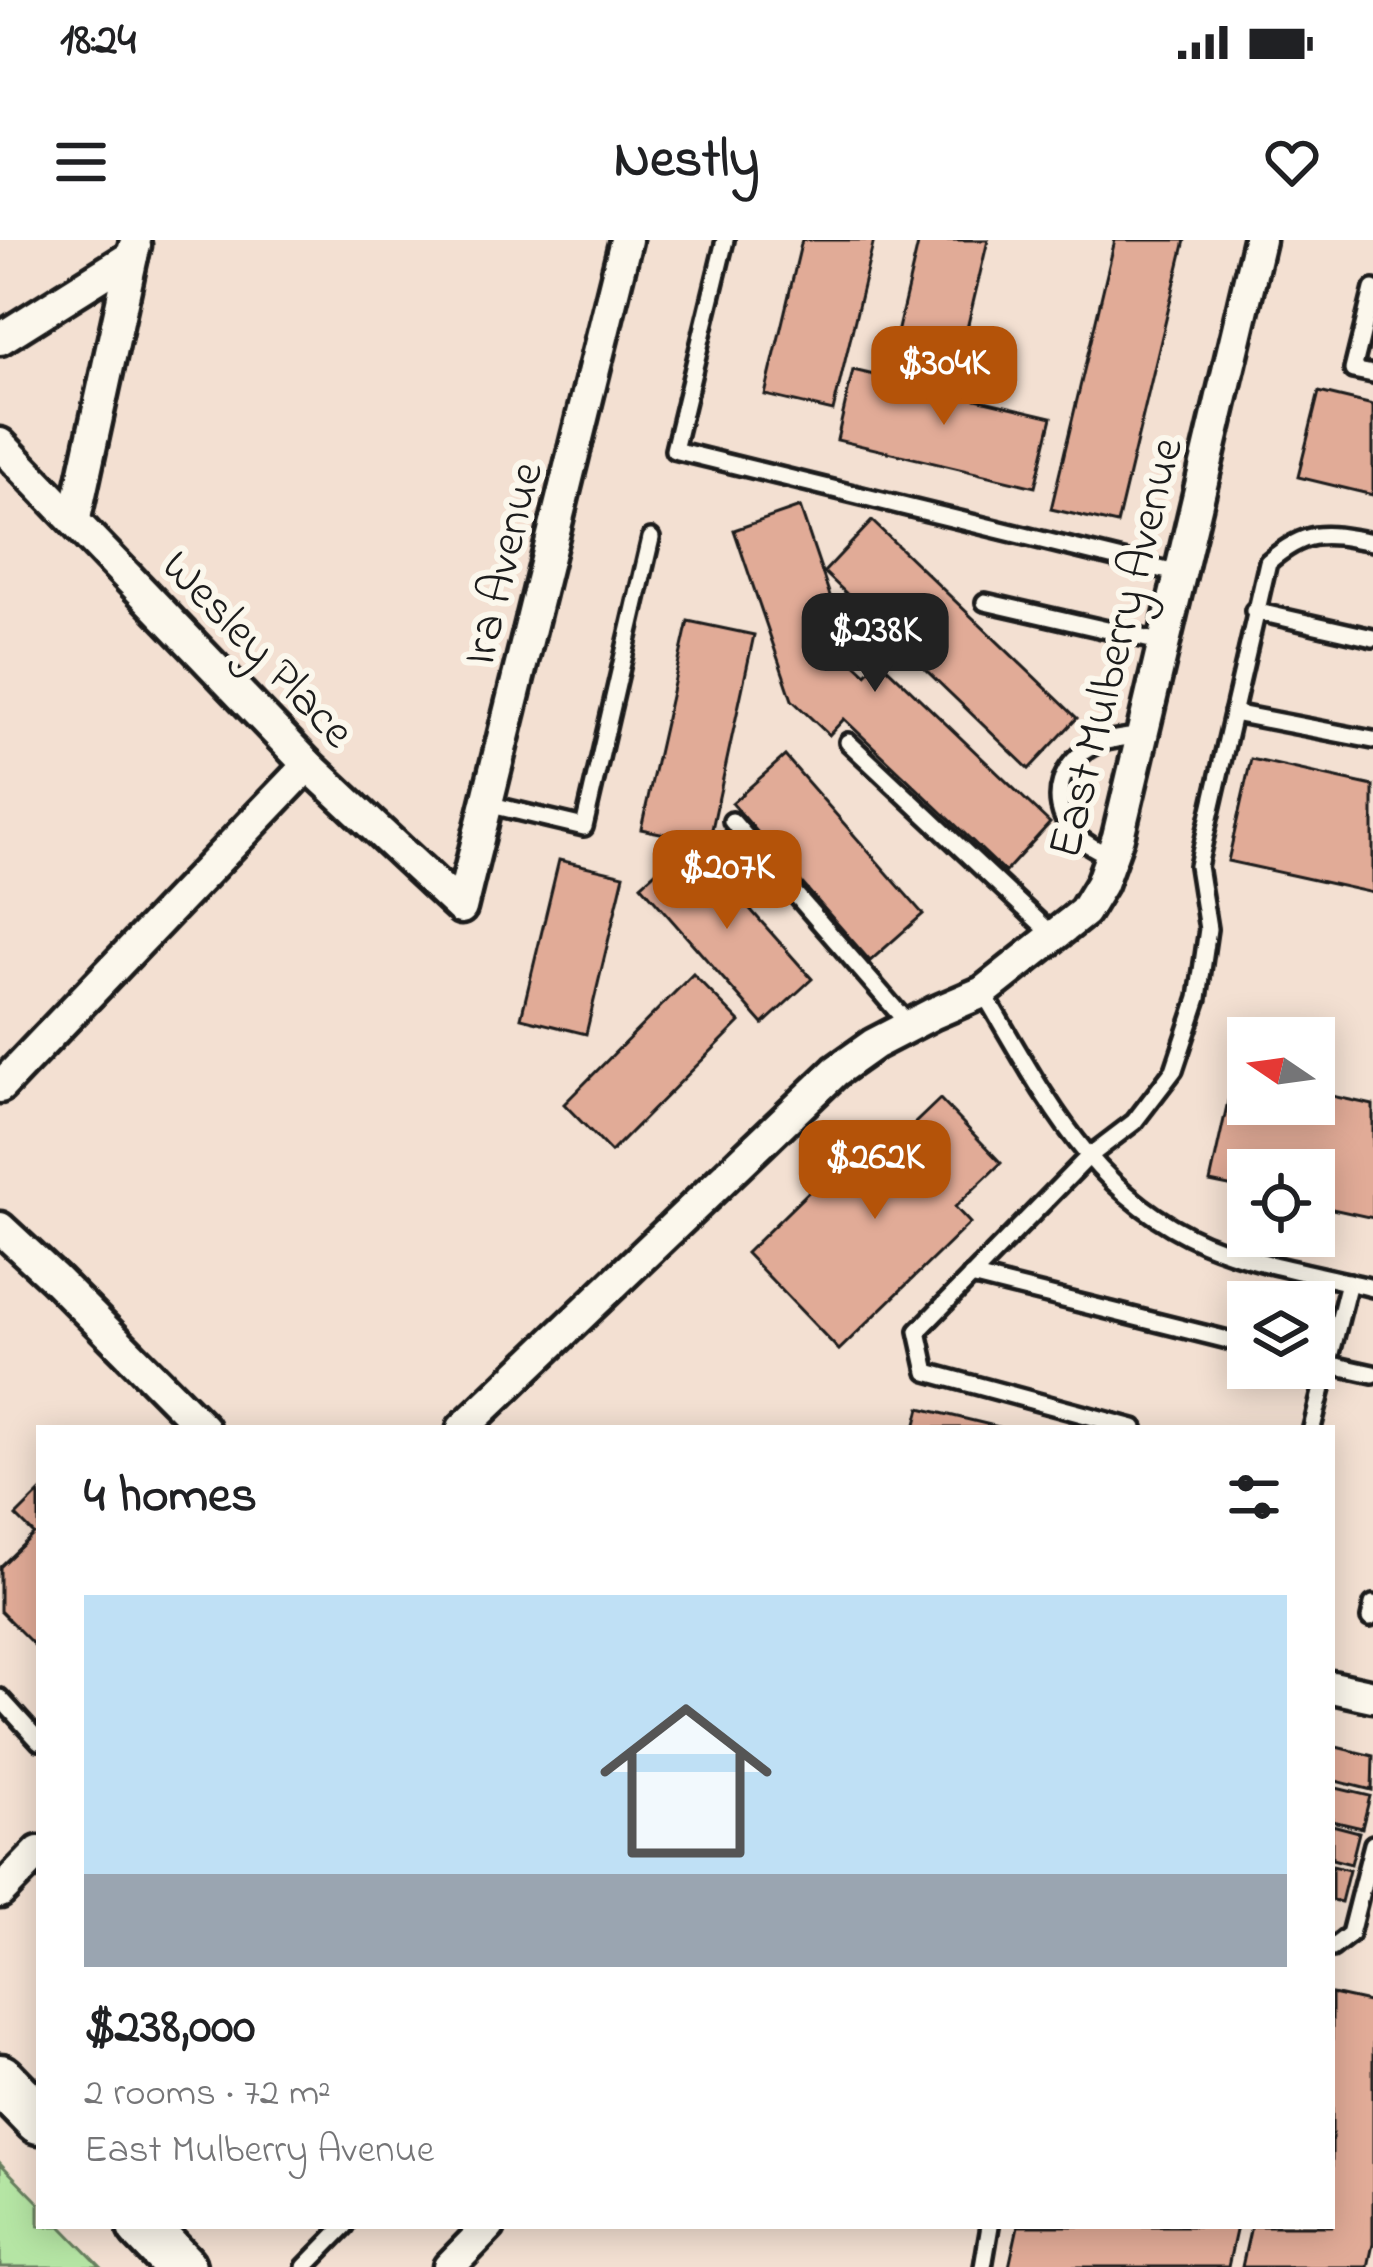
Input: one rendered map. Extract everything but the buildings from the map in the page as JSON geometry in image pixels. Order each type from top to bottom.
[{"type":"main road","points":[[0,2079],[36,2116]]},
{"type":"main road","points":[[145,2229],[182,2267]]},
{"type":"street","name":"Ira Avenue","points":[[461,908],[626,240]]},
{"type":"street","name":"East Mulberry Avenue","points":[[466,1425],[801,1102],[855,1058],[909,1025],[983,992],[1084,912],[1112,858],[1259,240]]},
{"type":"street","points":[[0,339],[134,248]]},
{"type":"street","points":[[75,518],[134,248]]},
{"type":"street","name":"Wesley Place","points":[[0,444],[308,765],[461,908]]},
{"type":"street","points":[[0,1088],[308,765]]},
{"type":"street","points":[[0,1228],[200,1425]]},
{"type":"street","points":[[1335,1688],[1373,1696]]},
{"type":"street","points":[[0,1892],[36,1855]]},
{"type":"street","points":[[449,2267],[487,2229]]},
{"type":"lane","points":[[725,240],[674,450],[1180,574]]},
{"type":"lane","points":[[1373,289],[1353,370],[1373,374]]},
{"type":"lane","points":[[1123,1425],[927,1372],[918,1330],[1088,1156],[1134,1122],[1174,1070],[1198,998],[1208,929],[1198,866],[1268,562],[1292,542],[1325,534],[1373,542]]},
{"type":"lane","points":[[487,804],[584,827],[651,538]]},
{"type":"lane","points":[[985,602],[1164,643]]},
{"type":"lane","points":[[1254,611],[1373,638]]},
{"type":"lane","points":[[1233,713],[1373,740]]},
{"type":"lane","points":[[1112,858],[1076,836],[1062,818],[1059,788],[1068,763],[1098,743],[1142,735]]},
{"type":"lane","points":[[848,742],[1054,936]]},
{"type":"lane","points":[[732,821],[909,1025]]},
{"type":"lane","points":[[983,992],[1070,1136],[1121,1192],[1177,1230],[1238,1255],[1373,1288]]},
{"type":"lane","points":[[971,1276],[1227,1340]]},
{"type":"lane","points":[[1335,1321],[1348,1282]]},
{"type":"lane","points":[[1335,1365],[1373,1374]]},
{"type":"lane","points":[[1312,1425],[1317,1389]]},
{"type":"lane","points":[[0,1698],[36,1738]]},
{"type":"lane","points":[[1335,1946],[1350,1934],[1373,1844]]},
{"type":"lane","points":[[305,2267],[342,2229]]},
{"type":"lane","points":[[982,2267],[989,2229]]},
{"type":"green space","points":[[0,2163],[36,2200],[36,2229],[64,2229],[101,2267],[0,2267]]}]
